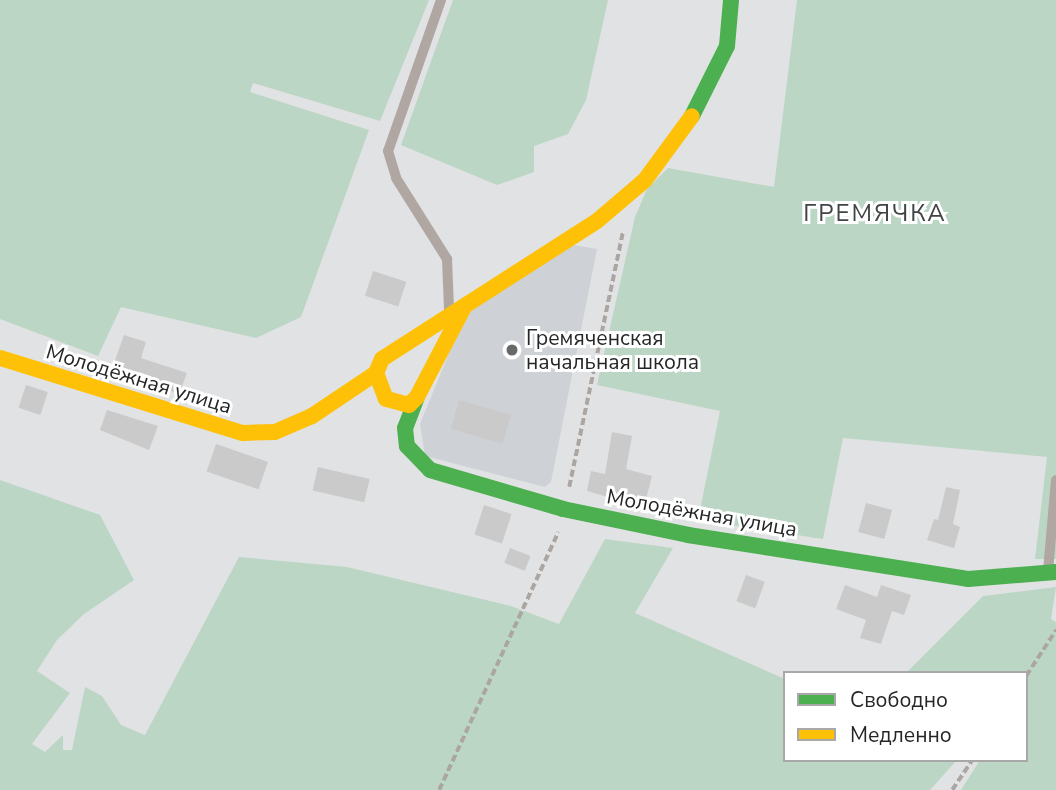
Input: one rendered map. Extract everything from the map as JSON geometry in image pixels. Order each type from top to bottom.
[{"type":"street","points":[[417,397],[409,405],[386,399],[376,373],[383,359],[404,341],[626,198],[672,147],[714,77],[727,46],[731,0]]},
{"type":"street","name":"Молодёжная улица","points":[[456,309],[405,428],[407,446],[430,470],[563,509],[688,535],[968,579],[1052,573]]},
{"type":"street","name":"Молодёжная улица","points":[[0,358],[243,433],[275,432],[312,416],[349,387],[376,373]]},
{"type":"lane","points":[[441,0],[388,151],[396,178],[447,259],[456,309]]},
{"type":"lane","points":[[1052,573],[1056,480]]},
{"type":"path","points":[[439,790],[557,539],[627,212],[626,198]]},
{"type":"path","points":[[1028,673],[1056,630]]},
{"type":"path","points":[[953,790],[971,762]]},
{"type":"shaded area","name":"Гремяченская начальная школа","points":[[568,244],[597,249],[551,482],[545,487],[425,456],[420,424],[464,316]]},
{"type":"green space","points":[[0,0],[429,0],[380,121],[253,83],[250,92],[369,130],[301,317],[256,338],[121,307],[98,356],[0,319]]},
{"type":"green space","points":[[453,0],[608,0],[586,100],[568,134],[534,146],[534,172],[497,185],[401,145]]},
{"type":"green space","points":[[797,0],[1056,0],[1056,559],[1035,559],[1047,457],[843,438],[823,539],[698,520],[720,411],[597,385],[635,217],[647,189],[668,168],[774,187]]},
{"type":"green space","points":[[0,480],[100,515],[134,580],[84,614],[57,640],[37,671],[70,693],[32,744],[45,752],[63,735],[63,750],[72,750],[85,687],[102,696],[121,725],[145,735],[239,557],[347,567],[511,606],[559,624],[605,539],[673,548],[635,613],[783,678],[783,762],[955,762],[930,790],[0,790]]},
{"type":"green space","points":[[1056,587],[1051,619],[1056,622],[1056,790],[961,790],[979,762],[1028,762],[1028,671],[908,671],[983,596]]},
{"type":"building","points":[[373,271],[406,282],[398,307],[365,296]]},
{"type":"building","points":[[124,335],[146,342],[141,358],[187,373],[179,394],[112,369]]},
{"type":"building","points":[[26,385],[48,392],[40,415],[19,408]]},
{"type":"building","points":[[459,400],[511,415],[503,444],[451,429]]},
{"type":"building","points":[[107,410],[158,426],[149,450],[100,430]]},
{"type":"building","points":[[612,432],[632,436],[626,469],[652,476],[644,507],[587,491],[591,471],[605,474]]},
{"type":"building","points":[[216,444],[268,462],[259,489],[207,471]]},
{"type":"building","points":[[318,467],[370,479],[364,502],[313,490]]},
{"type":"building","points":[[946,487],[960,490],[953,524],[960,527],[954,548],[927,540],[934,519],[938,520]]},
{"type":"building","points":[[866,503],[892,510],[884,539],[858,532]]},
{"type":"building","points":[[484,505],[512,514],[502,543],[474,534]]},
{"type":"building","points":[[510,548],[531,556],[525,571],[504,563]]},
{"type":"building","points":[[746,575],[765,582],[755,608],[736,601]]},
{"type":"building","points":[[845,585],[877,597],[881,585],[911,595],[904,615],[892,611],[881,644],[860,638],[866,620],[836,609]]},
{"type":"traffic: fast","points":[[692,116],[727,46],[731,0]]},
{"type":"traffic: fast","points":[[417,397],[405,428],[407,446],[430,470],[563,509],[688,535],[968,579],[1056,572]]},
{"type":"traffic: slow","points":[[464,307],[417,397],[409,405],[386,399],[376,373],[382,359],[597,221],[645,180],[692,116]]},
{"type":"traffic: slow","points":[[0,358],[243,433],[275,432],[312,416],[376,373]]},
{"type":"place","name":"Гремяченская начальная школа","points":[[512,350]]},
{"type":"district","name":"ГРЕМЯЧКА","points":[[875,214]]}]
